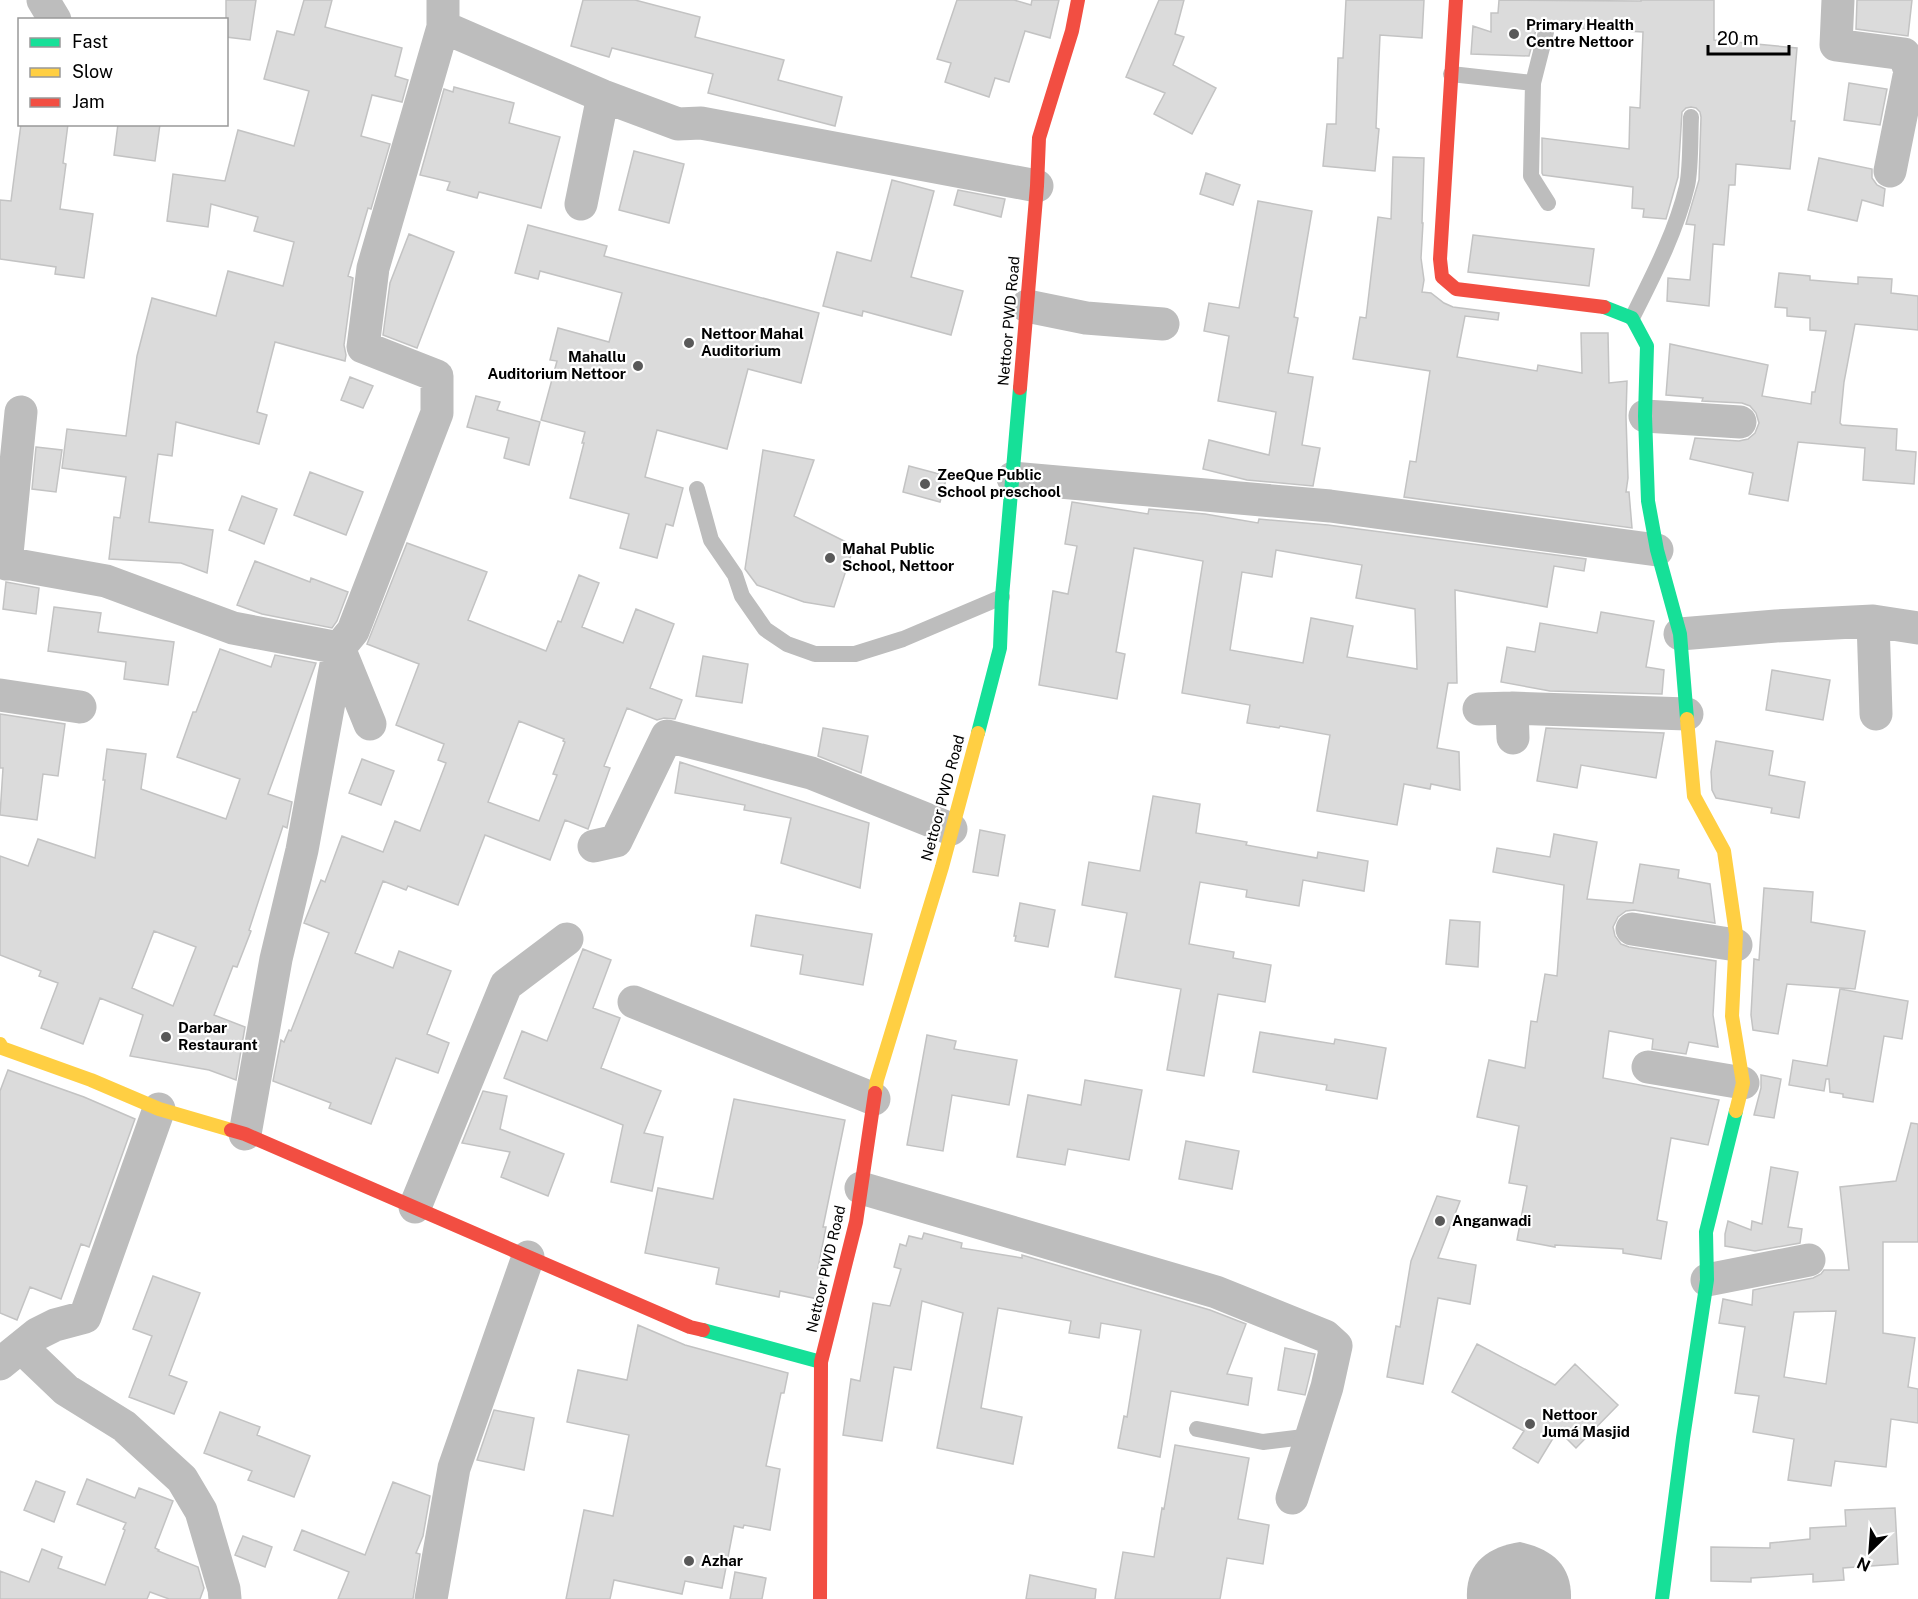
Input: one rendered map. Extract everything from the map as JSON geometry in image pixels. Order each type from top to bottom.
[{"type":"street","points":[[43,0],[53,18]]},
{"type":"street","name":"Nettoor PWD Road","points":[[820,1599],[820,1362],[856,1222],[877,1080],[942,867],[1000,648],[1002,597],[1037,186],[1039,138],[1072,31],[1078,0]]},
{"type":"street","points":[[1456,0],[1440,259],[1442,277],[1456,289],[1604,307],[1632,318],[1647,346],[1645,416],[1648,501],[1657,550],[1680,634],[1694,796],[1724,851],[1736,934],[1732,1016],[1743,1083],[1706,1232],[1707,1280],[1662,1599]]},
{"type":"street","points":[[1838,0],[1836,45],[1904,54],[1910,71],[1890,171]]},
{"type":"street","points":[[245,1134],[276,959],[302,850],[339,648],[353,631],[437,413],[437,376],[363,347],[373,268],[443,14],[603,96],[678,124],[701,123],[1037,186]]},
{"type":"street","points":[[581,204],[603,96]]},
{"type":"street","points":[[1027,306],[1086,318],[1162,324]]},
{"type":"street","points":[[21,412],[3,563],[106,581],[233,628],[339,648]]},
{"type":"street","points":[[1645,416],[1740,422]]},
{"type":"street","points":[[1013,478],[1330,506],[1657,550]]},
{"type":"street","points":[[1680,634],[1873,621],[1918,628]]},
{"type":"street","points":[[1873,621],[1876,714]]},
{"type":"street","points":[[339,648],[370,724]]},
{"type":"street","points":[[0,695],[80,707]]},
{"type":"street","points":[[1479,709],[1513,723],[1687,714]]},
{"type":"street","points":[[594,846],[616,841],[667,736],[811,773],[951,829]]},
{"type":"street","points":[[1632,929],[1736,945]]},
{"type":"street","points":[[415,1207],[506,985],[567,939]]},
{"type":"street","points":[[634,1002],[874,1099]]},
{"type":"street","points":[[0,1044],[2,1048],[91,1080],[159,1109],[245,1134],[690,1327],[820,1362]]},
{"type":"street","points":[[1648,1067],[1743,1083]]},
{"type":"street","points":[[159,1109],[85,1317],[55,1325],[37,1334],[10,1355],[124,1426],[182,1479],[201,1511],[225,1599]]},
{"type":"street","points":[[861,1188],[1216,1292],[1325,1336],[1336,1346],[1327,1388],[1292,1498]]},
{"type":"street","points":[[431,1599],[454,1468],[528,1257]]},
{"type":"street","points":[[1707,1280],[1809,1260]]},
{"type":"lane","points":[[1546,32],[1533,83],[1531,176],[1548,203]]},
{"type":"lane","points":[[1451,74],[1533,83]]},
{"type":"lane","points":[[1632,318],[1672,231],[1688,185],[1691,117]]},
{"type":"lane","points":[[698,489],[711,540],[735,575],[742,596],[765,629],[787,644],[815,654],[855,654],[903,639],[1002,597]]},
{"type":"lane","points":[[1197,1429],[1263,1442],[1312,1436]]},
{"type":"shaded area","points":[[1520,1542],[1542,1549],[1558,1560],[1568,1577],[1571,1599],[1467,1599],[1467,1586],[1474,1566],[1498,1548]]},
{"type":"building","points":[[226,0],[256,0],[250,40],[228,37],[228,18],[226,18]]},
{"type":"building","points":[[304,0],[332,0],[325,27],[402,48],[395,76],[408,80],[402,102],[372,95],[361,136],[390,144],[348,276],[353,278],[344,345],[345,361],[275,342],[257,412],[267,415],[259,444],[176,422],[172,456],[158,454],[149,522],[213,530],[207,573],[181,563],[109,559],[114,517],[120,518],[126,477],[62,468],[67,429],[126,436],[137,356],[152,298],[216,316],[228,271],[283,286],[294,242],[254,231],[258,217],[211,204],[208,227],[167,221],[173,174],[225,181],[238,130],[294,146],[309,91],[264,79],[277,31],[294,35]]},
{"type":"building","points":[[583,0],[635,0],[700,17],[695,37],[784,60],[778,80],[842,97],[835,126],[708,93],[713,74],[612,48],[609,57],[571,46]]},
{"type":"building","points":[[957,0],[1014,0],[1031,5],[1032,0],[1059,0],[1050,38],[1025,31],[1009,82],[995,78],[989,97],[945,82],[951,63],[937,59]]},
{"type":"building","points":[[1159,0],[1184,0],[1175,34],[1184,37],[1173,65],[1216,88],[1192,134],[1154,114],[1165,93],[1126,77]]},
{"type":"building","points":[[1346,0],[1424,0],[1422,38],[1380,35],[1376,128],[1379,129],[1375,171],[1323,166],[1327,124],[1336,124],[1338,58],[1343,58]]},
{"type":"building","points":[[1499,0],[1714,0],[1714,40],[1797,48],[1791,121],[1795,121],[1790,169],[1736,164],[1735,185],[1729,185],[1724,245],[1713,244],[1709,306],[1667,301],[1668,278],[1690,280],[1695,225],[1686,224],[1699,180],[1700,112],[1691,107],[1682,112],[1678,177],[1666,219],[1643,217],[1644,209],[1632,208],[1633,187],[1543,175],[1542,138],[1629,149],[1630,107],[1640,108],[1643,32],[1555,27],[1549,22],[1544,22],[1537,26],[1529,56],[1471,54],[1473,26],[1491,32],[1491,13],[1498,13]]},
{"type":"building","points":[[1857,0],[1912,0],[1908,36],[1856,29]]},
{"type":"building","points":[[1849,83],[1887,89],[1880,125],[1844,120]]},
{"type":"building","points":[[454,87],[514,103],[509,123],[560,137],[541,208],[479,192],[477,198],[447,190],[450,182],[420,175],[444,89],[453,92]]},
{"type":"building","points":[[21,126],[68,126],[60,209],[93,214],[84,278],[55,274],[56,267],[0,259],[0,200],[11,201]]},
{"type":"building","points":[[118,126],[160,126],[155,161],[114,155]]},
{"type":"building","points":[[634,151],[684,164],[669,223],[619,210]]},
{"type":"building","points":[[1393,157],[1424,158],[1421,258],[1424,280],[1422,292],[1431,293],[1453,307],[1499,313],[1498,320],[1465,316],[1457,357],[1537,371],[1538,365],[1582,373],[1581,333],[1608,333],[1609,383],[1627,381],[1628,478],[1626,492],[1629,492],[1632,528],[1404,497],[1410,461],[1416,462],[1430,371],[1353,359],[1360,317],[1366,318],[1378,217],[1391,219]]},
{"type":"building","points":[[1819,158],[1872,169],[1872,178],[1877,185],[1885,189],[1883,206],[1862,200],[1857,221],[1808,210]]},
{"type":"building","points":[[1206,173],[1240,185],[1233,205],[1200,194]]},
{"type":"building","points":[[892,180],[934,191],[911,277],[963,291],[951,335],[863,311],[862,316],[823,306],[837,252],[871,261]]},
{"type":"building","points":[[958,190],[1005,199],[1001,217],[954,205]]},
{"type":"building","points":[[1258,201],[1312,211],[1294,317],[1298,318],[1288,373],[1313,377],[1302,445],[1320,448],[1313,486],[1247,480],[1203,469],[1209,440],[1269,455],[1276,412],[1218,401],[1229,336],[1204,331],[1209,303],[1239,308]]},
{"type":"building","points":[[528,225],[607,246],[604,256],[819,313],[801,383],[748,369],[727,449],[657,430],[645,477],[683,488],[673,526],[666,524],[657,558],[620,548],[629,514],[570,498],[585,432],[541,420],[557,361],[550,360],[558,328],[609,342],[622,293],[540,271],[538,279],[515,273]]},
{"type":"building","points":[[409,234],[454,252],[417,348],[383,335],[390,283]]},
{"type":"building","points":[[1473,235],[1594,249],[1589,286],[1468,272]]},
{"type":"building","points":[[1779,273],[1810,276],[1810,280],[1858,284],[1858,277],[1892,279],[1891,293],[1918,296],[1918,330],[1855,324],[1844,382],[1840,423],[1897,429],[1896,450],[1916,452],[1914,484],[1863,480],[1865,448],[1798,442],[1788,501],[1749,494],[1753,473],[1690,459],[1695,438],[1739,441],[1748,439],[1755,433],[1759,423],[1756,413],[1750,406],[1742,403],[1702,401],[1703,398],[1666,395],[1670,344],[1768,365],[1762,396],[1811,404],[1826,331],[1810,330],[1810,318],[1787,316],[1787,308],[1775,307]]},
{"type":"building","points":[[350,377],[373,386],[363,408],[341,400]]},
{"type":"building","points":[[476,396],[500,402],[497,410],[540,422],[529,465],[504,458],[509,438],[467,427]]},
{"type":"building","points":[[36,447],[62,450],[56,492],[32,489]]},
{"type":"building","points":[[763,450],[814,460],[794,516],[854,546],[834,607],[804,602],[757,585],[745,569]]},
{"type":"building","name":"ZeeQue Public School preschool","points":[[909,466],[947,476],[940,502],[903,492]]},
{"type":"building","points":[[310,472],[363,492],[346,535],[294,515]]},
{"type":"building","points":[[242,496],[277,509],[264,544],[229,530]]},
{"type":"building","points":[[1072,502],[1148,514],[1149,509],[1205,514],[1258,523],[1259,519],[1328,525],[1586,559],[1584,571],[1554,566],[1547,607],[1455,590],[1457,683],[1448,683],[1437,748],[1459,752],[1460,790],[1431,784],[1430,789],[1404,784],[1397,825],[1317,811],[1330,735],[1247,723],[1250,705],[1182,693],[1203,561],[1134,548],[1116,652],[1125,654],[1117,699],[1039,685],[1053,591],[1068,594],[1077,546],[1065,544]],"holes":[[[1276,550],[1362,565],[1356,598],[1415,609],[1417,669],[1347,657],[1353,626],[1311,618],[1303,663],[1230,650],[1242,572],[1272,577]]]},
{"type":"building","points":[[407,543],[487,572],[468,620],[546,651],[558,621],[561,622],[579,575],[599,583],[582,627],[623,643],[636,609],[674,624],[650,688],[682,700],[675,719],[657,720],[627,708],[604,766],[610,768],[588,829],[565,820],[550,860],[485,835],[458,905],[408,886],[406,890],[383,881],[355,953],[393,968],[399,951],[451,971],[427,1034],[449,1043],[438,1073],[396,1058],[371,1124],[329,1108],[331,1103],[273,1081],[281,1040],[284,1042],[289,1030],[291,1031],[329,933],[304,923],[321,880],[325,882],[342,836],[383,852],[395,821],[420,831],[446,763],[438,760],[444,744],[396,725],[419,664],[367,644]],"holes":[[[519,721],[564,739],[565,742],[553,774],[557,775],[539,821],[488,802]]]},
{"type":"building","points":[[255,561],[310,582],[311,578],[348,592],[332,628],[262,614],[237,605]]},
{"type":"building","points":[[6,582],[39,588],[36,614],[3,609]]},
{"type":"building","points":[[54,607],[101,613],[98,632],[174,642],[168,685],[124,679],[126,662],[48,651]]},
{"type":"building","points":[[1601,612],[1654,621],[1646,667],[1664,670],[1662,694],[1550,691],[1501,682],[1507,647],[1535,652],[1540,623],[1597,633]]},
{"type":"building","points":[[220,649],[271,667],[275,655],[316,663],[268,794],[292,802],[287,828],[283,826],[249,930],[251,931],[237,967],[233,966],[214,1015],[245,1027],[236,1080],[209,1070],[130,1056],[143,1015],[100,998],[83,1044],[41,1028],[58,983],[39,976],[41,971],[0,955],[0,856],[28,866],[38,839],[95,858],[107,749],[146,754],[141,789],[226,819],[240,779],[177,757],[193,712],[196,712]],"holes":[[[154,931],[196,947],[173,1006],[132,988]]]},
{"type":"building","points":[[703,656],[748,664],[742,703],[696,696]]},
{"type":"building","points":[[1772,670],[1830,680],[1823,720],[1766,710]]},
{"type":"building","points":[[0,714],[65,724],[58,776],[43,774],[37,820],[0,815],[3,768],[0,768]]},
{"type":"building","points":[[823,728],[868,736],[861,773],[818,756]]},
{"type":"building","points":[[1546,728],[1664,733],[1656,778],[1581,765],[1577,788],[1537,781]]},
{"type":"building","points":[[1716,741],[1773,751],[1769,775],[1805,782],[1799,818],[1771,813],[1772,808],[1716,798],[1712,790],[1711,772]]},
{"type":"building","points":[[362,759],[394,771],[381,805],[349,793]]},
{"type":"building","points":[[680,762],[869,823],[860,888],[781,863],[791,818],[744,810],[745,805],[675,793]]},
{"type":"building","points":[[1153,796],[1200,804],[1196,833],[1317,858],[1318,852],[1368,861],[1364,891],[1303,880],[1299,906],[1246,897],[1247,890],[1200,882],[1189,944],[1234,952],[1233,958],[1271,965],[1265,1002],[1218,994],[1204,1076],[1167,1070],[1181,989],[1115,977],[1127,913],[1082,905],[1089,862],[1140,871]]},
{"type":"building","points":[[980,830],[1005,835],[998,876],[973,872]]},
{"type":"building","points":[[1554,834],[1597,842],[1587,899],[1633,903],[1640,864],[1679,870],[1678,878],[1710,884],[1715,923],[1634,910],[1626,911],[1618,917],[1613,927],[1615,936],[1621,944],[1629,947],[1716,961],[1713,1015],[1718,1047],[1689,1042],[1686,1054],[1652,1049],[1653,1039],[1609,1031],[1603,1078],[1719,1100],[1708,1145],[1671,1138],[1657,1220],[1667,1222],[1661,1259],[1623,1253],[1623,1249],[1555,1245],[1555,1247],[1517,1240],[1527,1186],[1509,1183],[1519,1126],[1477,1117],[1489,1060],[1525,1068],[1531,1021],[1537,1022],[1545,974],[1557,976],[1564,885],[1493,872],[1497,848],[1550,857]]},
{"type":"building","points":[[1764,888],[1813,892],[1811,922],[1865,931],[1855,989],[1787,984],[1778,1034],[1753,1030],[1751,1015],[1754,959],[1759,960]]},
{"type":"building","points":[[1020,903],[1055,910],[1048,947],[1015,941]]},
{"type":"building","points":[[756,915],[872,934],[863,985],[800,974],[803,955],[751,946]]},
{"type":"building","points":[[1450,920],[1480,922],[1478,967],[1446,964]]},
{"type":"building","points":[[583,949],[611,960],[593,1008],[620,1018],[601,1068],[661,1091],[644,1133],[663,1137],[652,1191],[611,1182],[623,1125],[504,1078],[522,1031],[547,1041]]},
{"type":"building","points":[[1840,989],[1908,1001],[1902,1039],[1884,1036],[1873,1102],[1843,1097],[1843,1094],[1830,1092],[1829,1079],[1826,1079],[1824,1091],[1789,1085],[1793,1060],[1827,1066]]},
{"type":"building","points":[[1260,1032],[1334,1044],[1335,1039],[1386,1048],[1377,1099],[1326,1090],[1327,1085],[1253,1072]]},
{"type":"building","points":[[927,1035],[956,1041],[954,1049],[1017,1060],[1009,1105],[952,1095],[943,1151],[907,1145]]},
{"type":"building","points":[[8,1070],[84,1097],[135,1119],[89,1247],[81,1244],[61,1299],[30,1287],[17,1320],[0,1313],[0,1091]]},
{"type":"building","points":[[1761,1075],[1781,1079],[1774,1118],[1754,1115],[1761,1088]]},
{"type":"building","points":[[1085,1080],[1142,1090],[1129,1160],[1068,1149],[1065,1165],[1017,1157],[1028,1095],[1081,1105]]},
{"type":"building","points":[[483,1091],[507,1096],[500,1129],[564,1154],[548,1196],[501,1177],[510,1152],[462,1143]]},
{"type":"building","points":[[734,1099],[845,1120],[823,1227],[826,1227],[818,1268],[825,1269],[818,1299],[780,1291],[779,1297],[716,1284],[719,1268],[645,1253],[658,1188],[713,1199]]},
{"type":"building","points":[[1911,1123],[1918,1124],[1918,1242],[1883,1242],[1883,1333],[1915,1338],[1908,1387],[1918,1389],[1918,1423],[1891,1419],[1886,1467],[1835,1461],[1831,1486],[1788,1480],[1794,1439],[1753,1432],[1759,1396],[1735,1393],[1745,1327],[1719,1323],[1723,1299],[1752,1305],[1753,1290],[1813,1278],[1824,1270],[1849,1270],[1840,1187],[1896,1181]],"holes":[[[1836,1311],[1826,1384],[1784,1377],[1794,1312]]]},
{"type":"building","points":[[1186,1141],[1239,1151],[1232,1189],[1179,1179]]},
{"type":"building","points":[[1771,1167],[1798,1172],[1788,1227],[1802,1229],[1800,1243],[1755,1251],[1725,1246],[1728,1221],[1751,1230],[1752,1221],[1762,1224]]},
{"type":"building","points":[[1437,1196],[1460,1201],[1438,1258],[1476,1265],[1470,1304],[1438,1298],[1423,1384],[1387,1377],[1396,1326],[1400,1327],[1411,1261]]},
{"type":"building","points":[[924,1233],[962,1243],[961,1248],[1022,1258],[1022,1255],[1210,1310],[1246,1324],[1227,1374],[1252,1378],[1248,1405],[1171,1391],[1160,1457],[1118,1448],[1124,1416],[1127,1417],[1141,1330],[1101,1323],[1099,1338],[1069,1333],[1071,1321],[998,1308],[981,1408],[1022,1417],[1013,1464],[937,1448],[963,1313],[922,1301],[911,1370],[894,1367],[882,1441],[843,1435],[851,1379],[860,1381],[873,1303],[890,1306],[901,1269],[894,1267],[900,1244],[906,1246],[909,1236],[922,1239]]},
{"type":"building","points":[[153,1276],[200,1293],[169,1375],[187,1382],[174,1414],[129,1397],[152,1336],[133,1329]]},
{"type":"building","points":[[638,1325],[685,1345],[788,1373],[784,1393],[781,1393],[766,1466],[780,1469],[770,1530],[744,1525],[743,1528],[734,1526],[722,1588],[685,1581],[682,1594],[614,1580],[610,1599],[566,1599],[584,1510],[613,1516],[629,1435],[567,1422],[578,1370],[627,1380]]},
{"type":"building","points":[[1477,1344],[1555,1385],[1575,1364],[1618,1405],[1576,1448],[1558,1430],[1538,1463],[1513,1448],[1524,1431],[1452,1392]]},
{"type":"building","points":[[1285,1348],[1315,1354],[1305,1395],[1278,1390]]},
{"type":"building","points":[[494,1410],[534,1418],[524,1470],[477,1460]]},
{"type":"building","points":[[220,1412],[260,1427],[257,1435],[310,1456],[294,1497],[248,1480],[252,1471],[204,1453]]},
{"type":"building","points":[[1175,1445],[1249,1458],[1238,1519],[1269,1525],[1263,1564],[1227,1558],[1220,1599],[1115,1599],[1123,1552],[1154,1557]]},
{"type":"building","points":[[87,1479],[135,1498],[139,1488],[173,1501],[155,1548],[198,1567],[204,1588],[200,1599],[169,1599],[150,1592],[147,1599],[0,1599],[0,1571],[29,1582],[42,1549],[62,1557],[58,1568],[105,1585],[126,1523],[77,1504]]},
{"type":"building","points":[[36,1481],[65,1492],[54,1522],[24,1510]]},
{"type":"building","points":[[393,1482],[430,1496],[423,1536],[416,1553],[420,1554],[413,1599],[338,1599],[349,1572],[294,1550],[302,1530],[365,1555]]},
{"type":"building","points":[[1895,1508],[1898,1564],[1843,1568],[1844,1580],[1813,1582],[1813,1574],[1751,1578],[1751,1582],[1711,1581],[1711,1547],[1770,1548],[1770,1543],[1810,1539],[1810,1528],[1846,1526],[1845,1510]]},
{"type":"building","points":[[243,1536],[272,1547],[265,1567],[235,1555]]},
{"type":"building","points":[[735,1572],[766,1578],[762,1599],[730,1599]]},
{"type":"building","points":[[1030,1575],[1096,1589],[1095,1599],[1026,1599]]},
{"type":"traffic: fast","points":[[1604,307],[1632,318],[1647,346],[1645,416],[1648,501],[1657,550],[1680,634],[1687,719]]},
{"type":"traffic: fast","points":[[978,733],[1000,648],[1002,597],[1020,388]]},
{"type":"traffic: fast","points":[[1662,1599],[1707,1280],[1706,1232],[1736,1111]]},
{"type":"traffic: fast","points":[[703,1330],[821,1362]]},
{"type":"traffic: slow","points":[[1687,719],[1694,796],[1724,851],[1736,934],[1732,1016],[1743,1083],[1736,1111]]},
{"type":"traffic: slow","points":[[875,1093],[942,867],[978,733]]},
{"type":"traffic: slow","points":[[0,1044],[2,1048],[91,1080],[159,1109],[231,1130]]},
{"type":"traffic: jam","points":[[1020,388],[1039,138],[1072,31],[1078,0]]},
{"type":"traffic: jam","points":[[1456,0],[1440,259],[1442,277],[1456,289],[1604,307]]},
{"type":"traffic: jam","points":[[820,1599],[821,1362],[856,1222],[875,1093]]},
{"type":"traffic: jam","points":[[231,1130],[245,1134],[690,1327],[703,1330]]},
{"type":"place","name":"Primary Health Centre Nettoor","points":[[1514,34]]},
{"type":"place","name":"Nettoor Mahal Auditorium","points":[[689,343]]},
{"type":"place","name":"Mahallu Auditorium Nettoor","points":[[638,366]]},
{"type":"place","name":"ZeeQue Public School preschool","points":[[925,484]]},
{"type":"place","name":"Mahal Public School, Nettoor","points":[[830,558]]},
{"type":"place","name":"Darbar Restaurant","points":[[166,1037]]},
{"type":"place","name":"Anganwadi","points":[[1440,1221]]},
{"type":"place","name":"Nettoor Jumá Masjid","points":[[1530,1424]]},
{"type":"place","name":"Azhar","points":[[689,1561]]}]
